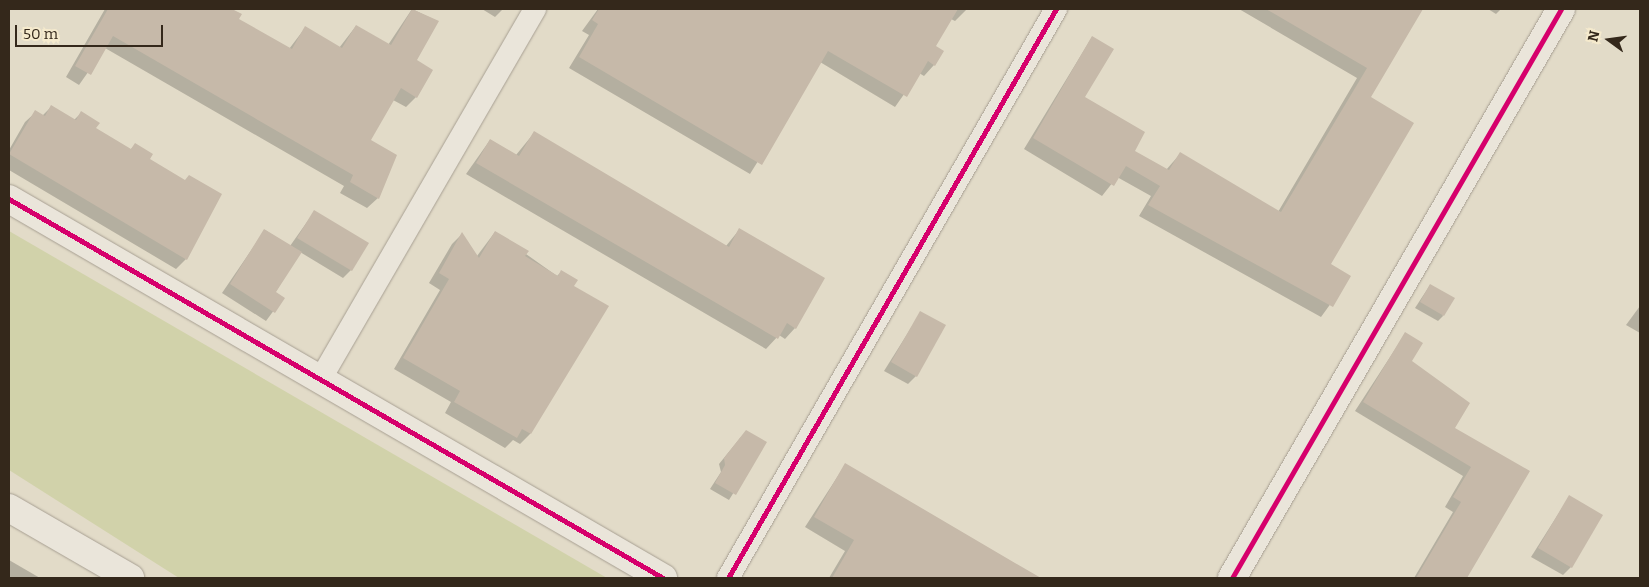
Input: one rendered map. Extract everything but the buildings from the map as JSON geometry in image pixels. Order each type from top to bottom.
[{"type":"street","points":[[320,380],[535,9]]},
{"type":"street","points":[[728,578],[1056,9]]},
{"type":"street","points":[[1232,578],[1561,9]]},
{"type":"street","points":[[9,199],[663,578]]},
{"type":"street","points":[[9,508],[130,578]]},
{"type":"green space","points":[[9,231],[607,578],[179,578],[9,470]]},
{"type":"cycle path","points":[[728,578],[1056,9]]},
{"type":"cycle path","points":[[1232,578],[1561,9]]},
{"type":"cycle path","points":[[9,199],[663,578]]}]
